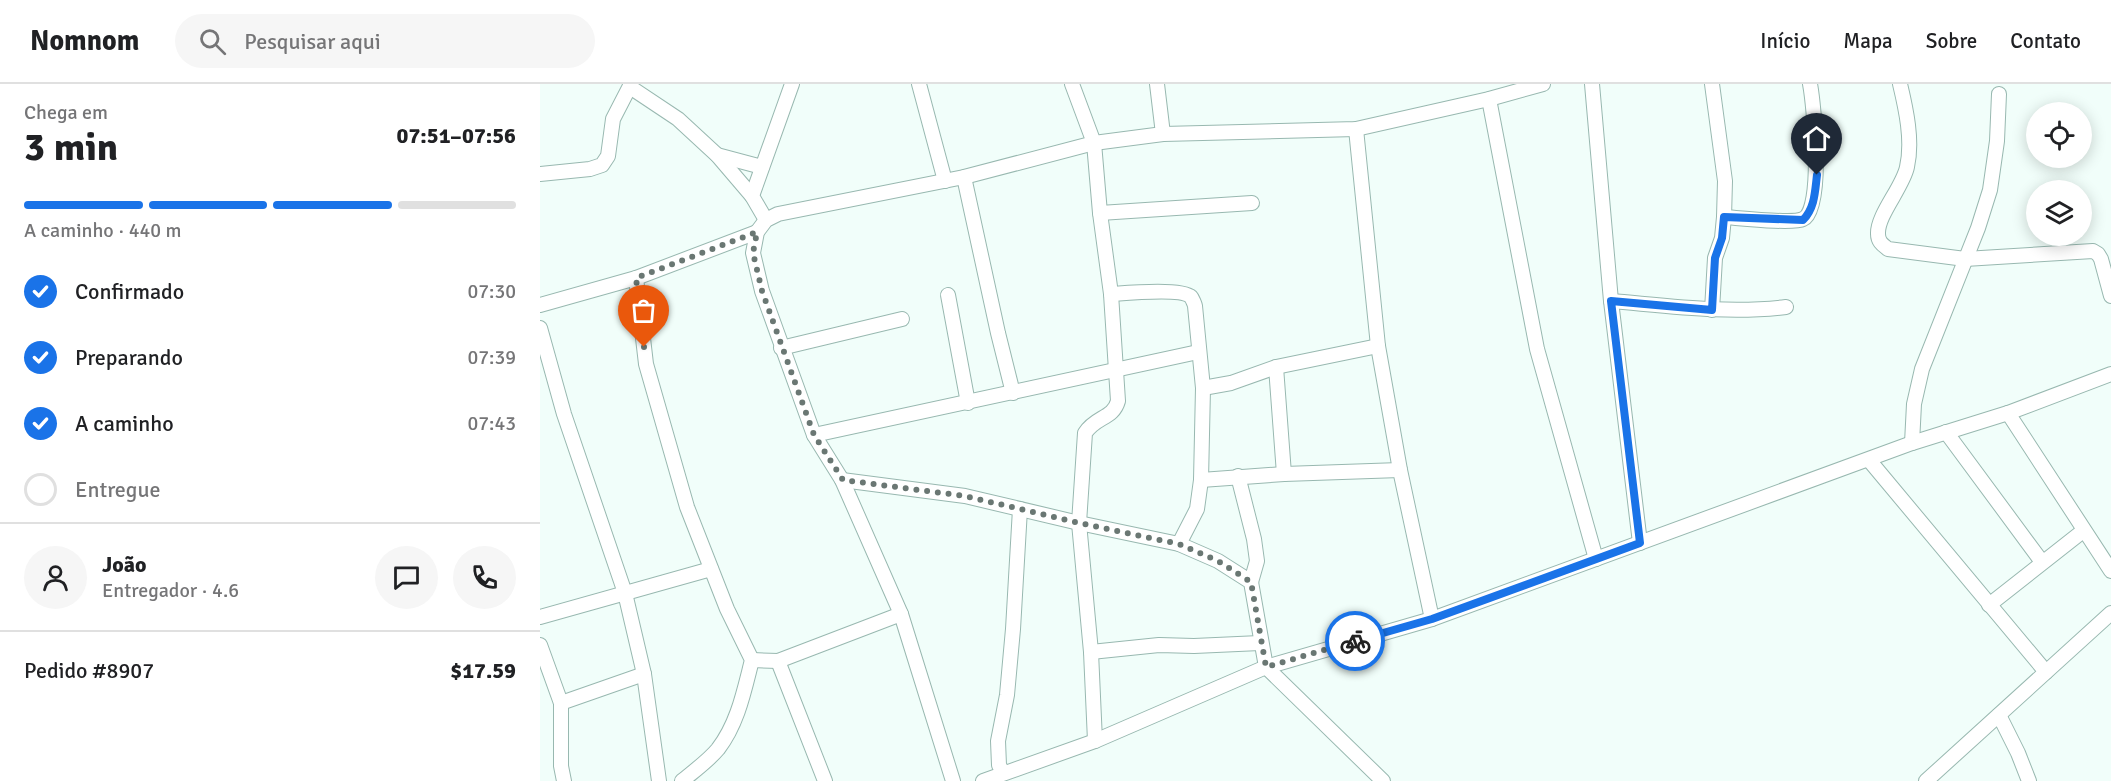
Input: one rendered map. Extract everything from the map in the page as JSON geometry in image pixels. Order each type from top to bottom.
[{"type":"street","points":[[752,196],[792,84]]},
{"type":"street","points":[[919,84],[945,181]]},
{"type":"street","points":[[1072,84],[1094,143],[1100,213],[1111,294],[1118,401],[1116,408],[1110,414],[1091,424],[1085,433],[1079,523],[1091,652],[1095,741]]},
{"type":"street","points":[[1157,84],[1163,134]]},
{"type":"street","points":[[1592,84],[1611,301],[1640,543]]},
{"type":"street","points":[[1712,84],[1725,181],[1722,238],[1715,258],[1712,310]]},
{"type":"street","points":[[1724,217],[1803,220],[1810,213],[1817,175],[1810,84]]},
{"type":"street","points":[[1900,84],[1906,111],[1909,154],[1907,168],[1884,215],[1878,234],[1881,243],[1888,249],[1965,259],[2092,251],[2101,259],[2111,296]]},
{"type":"street","points":[[952,781],[901,614],[843,480],[814,435],[762,291],[753,253],[757,232],[766,220],[778,214],[964,177],[1094,143],[1163,134],[1356,129],[1539,85]]},
{"type":"street","points":[[540,174],[590,169],[602,165],[608,156],[613,119],[621,100],[631,86],[678,119],[717,155],[752,196],[766,220]]},
{"type":"street","points":[[1912,442],[1914,404],[1922,369],[1978,228],[1990,190],[1997,141],[1999,94]]},
{"type":"street","points":[[1488,99],[1537,350],[1596,559]]},
{"type":"street","points":[[1356,129],[1378,345],[1400,470],[1432,619]]},
{"type":"street","points":[[717,155],[762,167]]},
{"type":"street","points":[[964,177],[1013,393]]},
{"type":"street","points":[[1100,213],[1252,203]]},
{"type":"street","points":[[540,305],[636,278],[757,232]]},
{"type":"street","points":[[636,278],[646,364],[687,507],[727,609],[752,660],[737,715],[730,731],[717,750],[682,781]]},
{"type":"street","points":[[1111,294],[1184,293],[1191,297],[1195,306],[1203,388],[1201,480],[1197,509],[1179,544]]},
{"type":"street","points":[[948,295],[968,403]]},
{"type":"street","points":[[1611,301],[1712,310],[1759,310],[1786,307]]},
{"type":"street","points":[[781,348],[902,319]]},
{"type":"street","points":[[540,328],[564,414],[625,593],[644,674],[659,781]]},
{"type":"street","points":[[1203,388],[1231,382],[1276,367],[1378,345]]},
{"type":"street","points":[[814,435],[1198,352]]},
{"type":"street","points":[[1276,367],[1284,474]]},
{"type":"street","points":[[983,781],[1095,741],[1266,667],[1432,619],[1869,460],[1912,442],[2008,413],[2111,374]]},
{"type":"street","points":[[2008,413],[2111,571]]},
{"type":"street","points":[[1946,432],[2042,562]]},
{"type":"street","points":[[1869,460],[2046,672]]},
{"type":"street","points":[[1201,480],[1238,476],[1400,470]]},
{"type":"street","points":[[1238,476],[1254,539],[1257,561],[1251,582],[1260,644],[1266,667],[1383,781]]},
{"type":"street","points":[[843,480],[965,496],[1179,544],[1218,561],[1251,582]]},
{"type":"street","points":[[1003,773],[999,765],[998,741],[1007,695],[1020,509]]},
{"type":"street","points":[[1989,605],[2083,531]]},
{"type":"street","points":[[540,616],[711,569]]},
{"type":"street","points":[[752,660],[778,661],[901,614]]},
{"type":"street","points":[[1926,781],[2111,614]]},
{"type":"street","points":[[1091,652],[1159,645],[1260,644]]},
{"type":"street","points":[[540,645],[561,703],[561,766],[564,781]]},
{"type":"street","points":[[778,661],[825,781]]},
{"type":"street","points":[[561,703],[644,674]]},
{"type":"street","points":[[1999,715],[2029,781]]},
{"type":"way so far","points":[[644,347],[636,278],[757,232],[753,253],[762,291],[781,348],[814,435],[843,480],[965,496],[1179,544],[1218,561],[1251,582],[1260,644],[1266,667],[1355,641]]},
{"type":"route","points":[[1355,641],[1432,619],[1640,543],[1611,301],[1712,310],[1715,258],[1722,238],[1724,217],[1803,220],[1810,213],[1817,175]]}]
